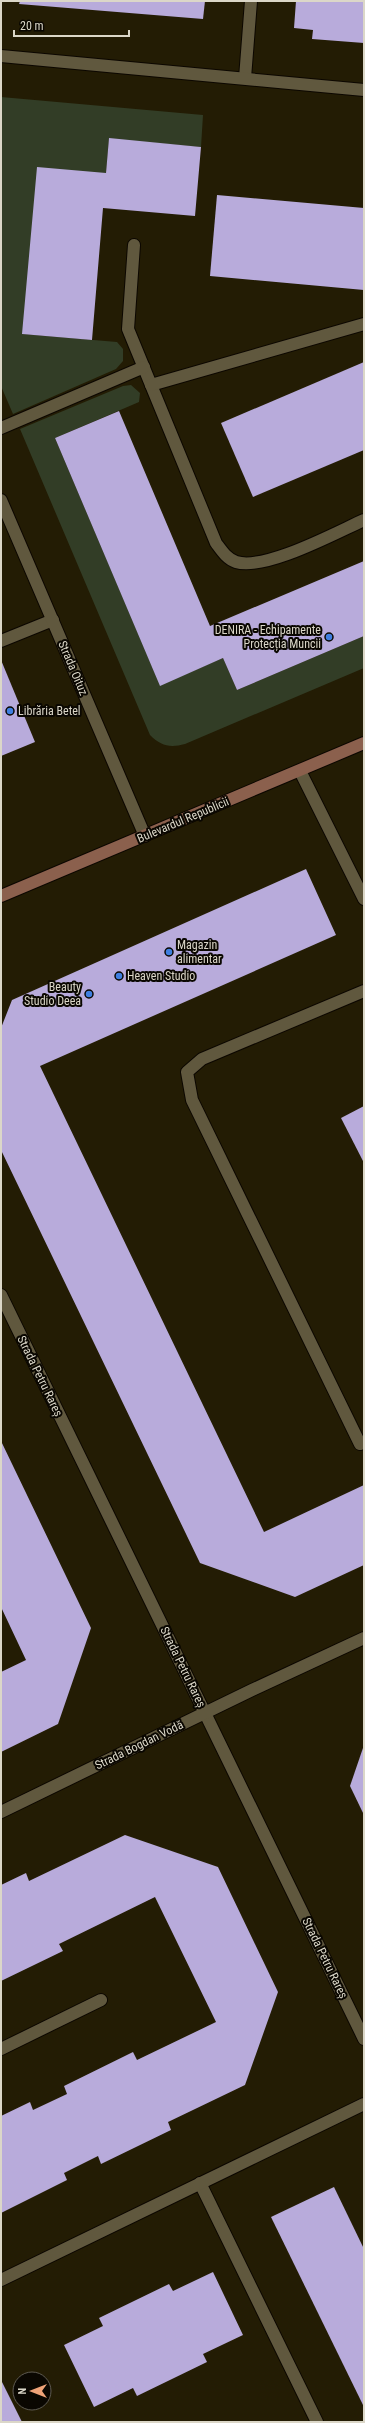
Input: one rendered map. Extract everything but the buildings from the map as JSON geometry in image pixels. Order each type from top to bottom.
[{"type":"street","points":[[244,78],[251,1]]},
{"type":"street","points":[[1,56],[364,90]]},
{"type":"street","points":[[134,245],[128,329],[216,543],[225,556],[235,562],[244,563],[273,559],[364,520]]},
{"type":"street","points":[[152,385],[364,324]]},
{"type":"street","points":[[1,428],[144,367]]},
{"type":"street","name":"Strada Oituz","points":[[1,500],[145,836]]},
{"type":"street","points":[[1,642],[53,620]]},
{"type":"street","name":"Bulevardul Republicii","points":[[1,896],[364,743]]},
{"type":"street","points":[[300,771],[364,899]]},
{"type":"street","points":[[360,1444],[192,1100],[187,1072],[202,1059],[364,991]]},
{"type":"street","name":"Strada Petru Rareș","points":[[1,1295],[364,2039]]},
{"type":"street","name":"Strada Bogdan Vodă","points":[[1,1812],[205,1712],[364,1638]]},
{"type":"street","points":[[1,2049],[101,2000]]},
{"type":"street","points":[[1,2280],[364,2104]]},
{"type":"street","points":[[200,2183],[317,2422]]},
{"type":"green space","points":[[1,97],[203,115],[201,147],[109,139],[106,173],[23,334],[117,342],[123,349],[123,361],[116,369],[13,414],[1,386]]},
{"type":"green space","points":[[131,385],[140,393],[139,402],[55,438],[160,685],[223,658],[237,690],[364,636],[364,668],[185,744],[170,746],[162,744],[150,735],[20,429],[123,386]]},
{"type":"place","name":"DENIRA - Echipamente Protecția Muncii","points":[[329,637]]},
{"type":"place","name":"Librăria Betel","points":[[10,711]]},
{"type":"place","name":"Magazin alimentar","points":[[169,952]]},
{"type":"place","name":"Heaven Studio","points":[[119,976]]},
{"type":"place","name":"Beauty Studio Deea","points":[[89,994]]}]
